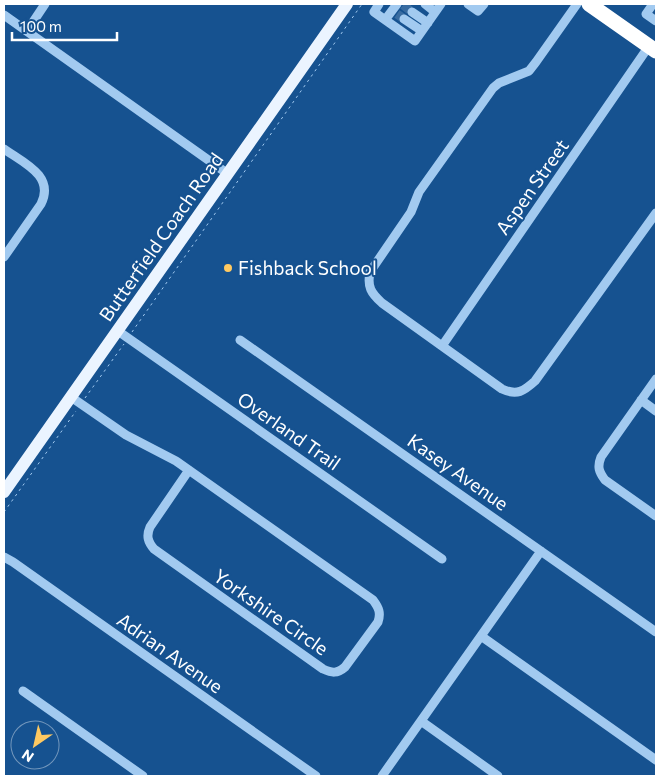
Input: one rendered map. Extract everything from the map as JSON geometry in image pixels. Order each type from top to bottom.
[{"type":"highway","points":[[589,4],[654,48]]},
{"type":"main road","name":"Butterfield Coach Road","points":[[4,492],[71,397],[122,335],[228,174],[348,4]]},
{"type":"street","points":[[26,31],[45,4]]},
{"type":"street","points":[[375,5],[374,12],[414,41],[438,8],[425,4]]},
{"type":"street","points":[[468,4],[478,11],[484,4]]},
{"type":"street","points":[[577,4],[529,71],[499,83],[493,88],[419,192],[412,212],[370,272],[370,288],[382,303],[502,389],[515,393],[526,390],[535,381],[656,213]]},
{"type":"street","points":[[653,4],[646,14],[656,20]]},
{"type":"street","points":[[385,20],[397,8],[422,31]]},
{"type":"street","points":[[412,12],[428,23]]},
{"type":"street","points":[[4,15],[228,174]]},
{"type":"street","name":"Aspen Street","points":[[442,346],[654,48]]},
{"type":"street","points":[[4,149],[42,178],[45,188],[45,196],[41,204],[5,251]]},
{"type":"street","name":"Overland Trail","points":[[122,335],[442,559]]},
{"type":"street","name":"Kasey Avenue","points":[[240,340],[656,632]]},
{"type":"street","points":[[656,379],[601,457],[598,468],[606,480],[656,516]]},
{"type":"street","name":"Yorkshire Circle","points":[[71,397],[126,435],[189,470],[373,600],[380,610],[378,622],[340,671],[336,673],[323,669],[154,549],[150,544],[147,533],[150,527],[189,470]]},
{"type":"street","points":[[641,400],[656,411]]},
{"type":"street","points":[[382,776],[541,551]]},
{"type":"street","name":"Adrian Avenue","points":[[4,557],[316,776]]},
{"type":"street","points":[[481,636],[656,760]]},
{"type":"street","points":[[23,691],[143,776]]},
{"type":"street","points":[[421,722],[498,776]]},
{"type":"path","points":[[132,333],[362,4]]},
{"type":"path","points":[[85,398],[122,335]]},
{"type":"path","points":[[4,512],[76,410]]},
{"type":"tunnel","points":[[403,5],[412,12]]},
{"type":"tunnel","points":[[397,14],[404,19]]},
{"type":"place","name":"Fishback School","points":[[228,268]]}]
